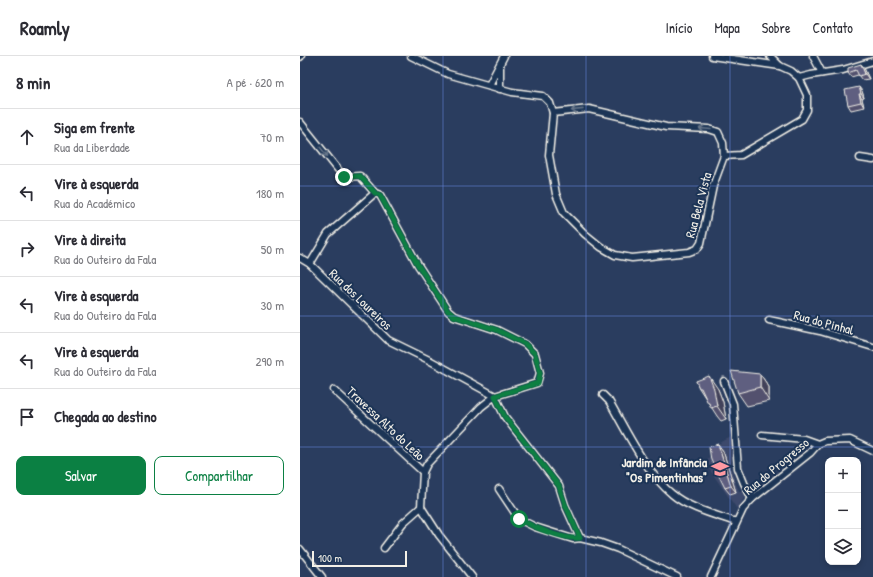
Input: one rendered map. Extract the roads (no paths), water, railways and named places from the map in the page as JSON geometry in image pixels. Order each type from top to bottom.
[{"type":"street","points":[[411,56],[448,74],[512,92],[543,96],[550,103],[553,113],[589,109],[666,127],[709,129],[718,132],[723,143],[724,156],[741,155],[802,119],[808,110],[807,95],[799,78],[791,71],[780,66],[712,56]]},
{"type":"street","points":[[488,85],[500,66],[504,56]]},
{"type":"street","points":[[770,56],[780,66]]},
{"type":"street","points":[[814,56],[822,73]]},
{"type":"street","points":[[799,78],[843,70],[873,61]]},
{"type":"street","points":[[500,66],[500,89]]},
{"type":"street","name":"Rua Bela Vista","points":[[553,113],[549,155],[556,194],[564,213],[600,247],[615,255],[632,258],[689,252],[697,248],[701,243],[713,186],[724,156]]},
{"type":"street","points":[[300,122],[344,177],[360,176],[375,193],[380,195],[418,265],[448,311],[454,316],[497,330],[525,344],[535,354],[540,373],[538,383],[495,396],[481,407],[427,464],[423,472],[421,507],[439,535],[472,577]]},
{"type":"street","points":[[860,158],[873,160]]},
{"type":"street","points":[[310,264],[328,234],[375,193]]},
{"type":"street","name":"Rua dos Loureiros","points":[[300,258],[310,264],[388,340],[429,360],[495,396]]},
{"type":"street","name":"Rua do Pinhal","points":[[769,320],[820,331],[873,347]]},
{"type":"street","points":[[724,381],[733,404],[738,468],[752,498]]},
{"type":"street","name":"Travessa Alto do Leão","points":[[334,390],[423,472]]},
{"type":"street","points":[[603,395],[609,401],[646,463],[659,481],[672,495],[688,504],[736,522]]},
{"type":"street","points":[[495,396],[505,417],[559,486],[580,538]]},
{"type":"street","points":[[762,435],[804,439],[818,444]]},
{"type":"street","name":"Rua do Progresso","points":[[711,577],[743,509],[752,498],[810,453],[818,444],[825,441],[850,440],[873,451]]},
{"type":"street","points":[[499,489],[519,519],[534,527],[573,539],[580,538],[601,543],[618,549],[677,577]]},
{"type":"street","points":[[384,548],[402,523],[421,507]]},
{"type":"street","points":[[300,549],[322,577]]},
{"type":"place","name":"Jardim de Infância \"Os Pimentinhas\"","points":[[720,469]]}]
